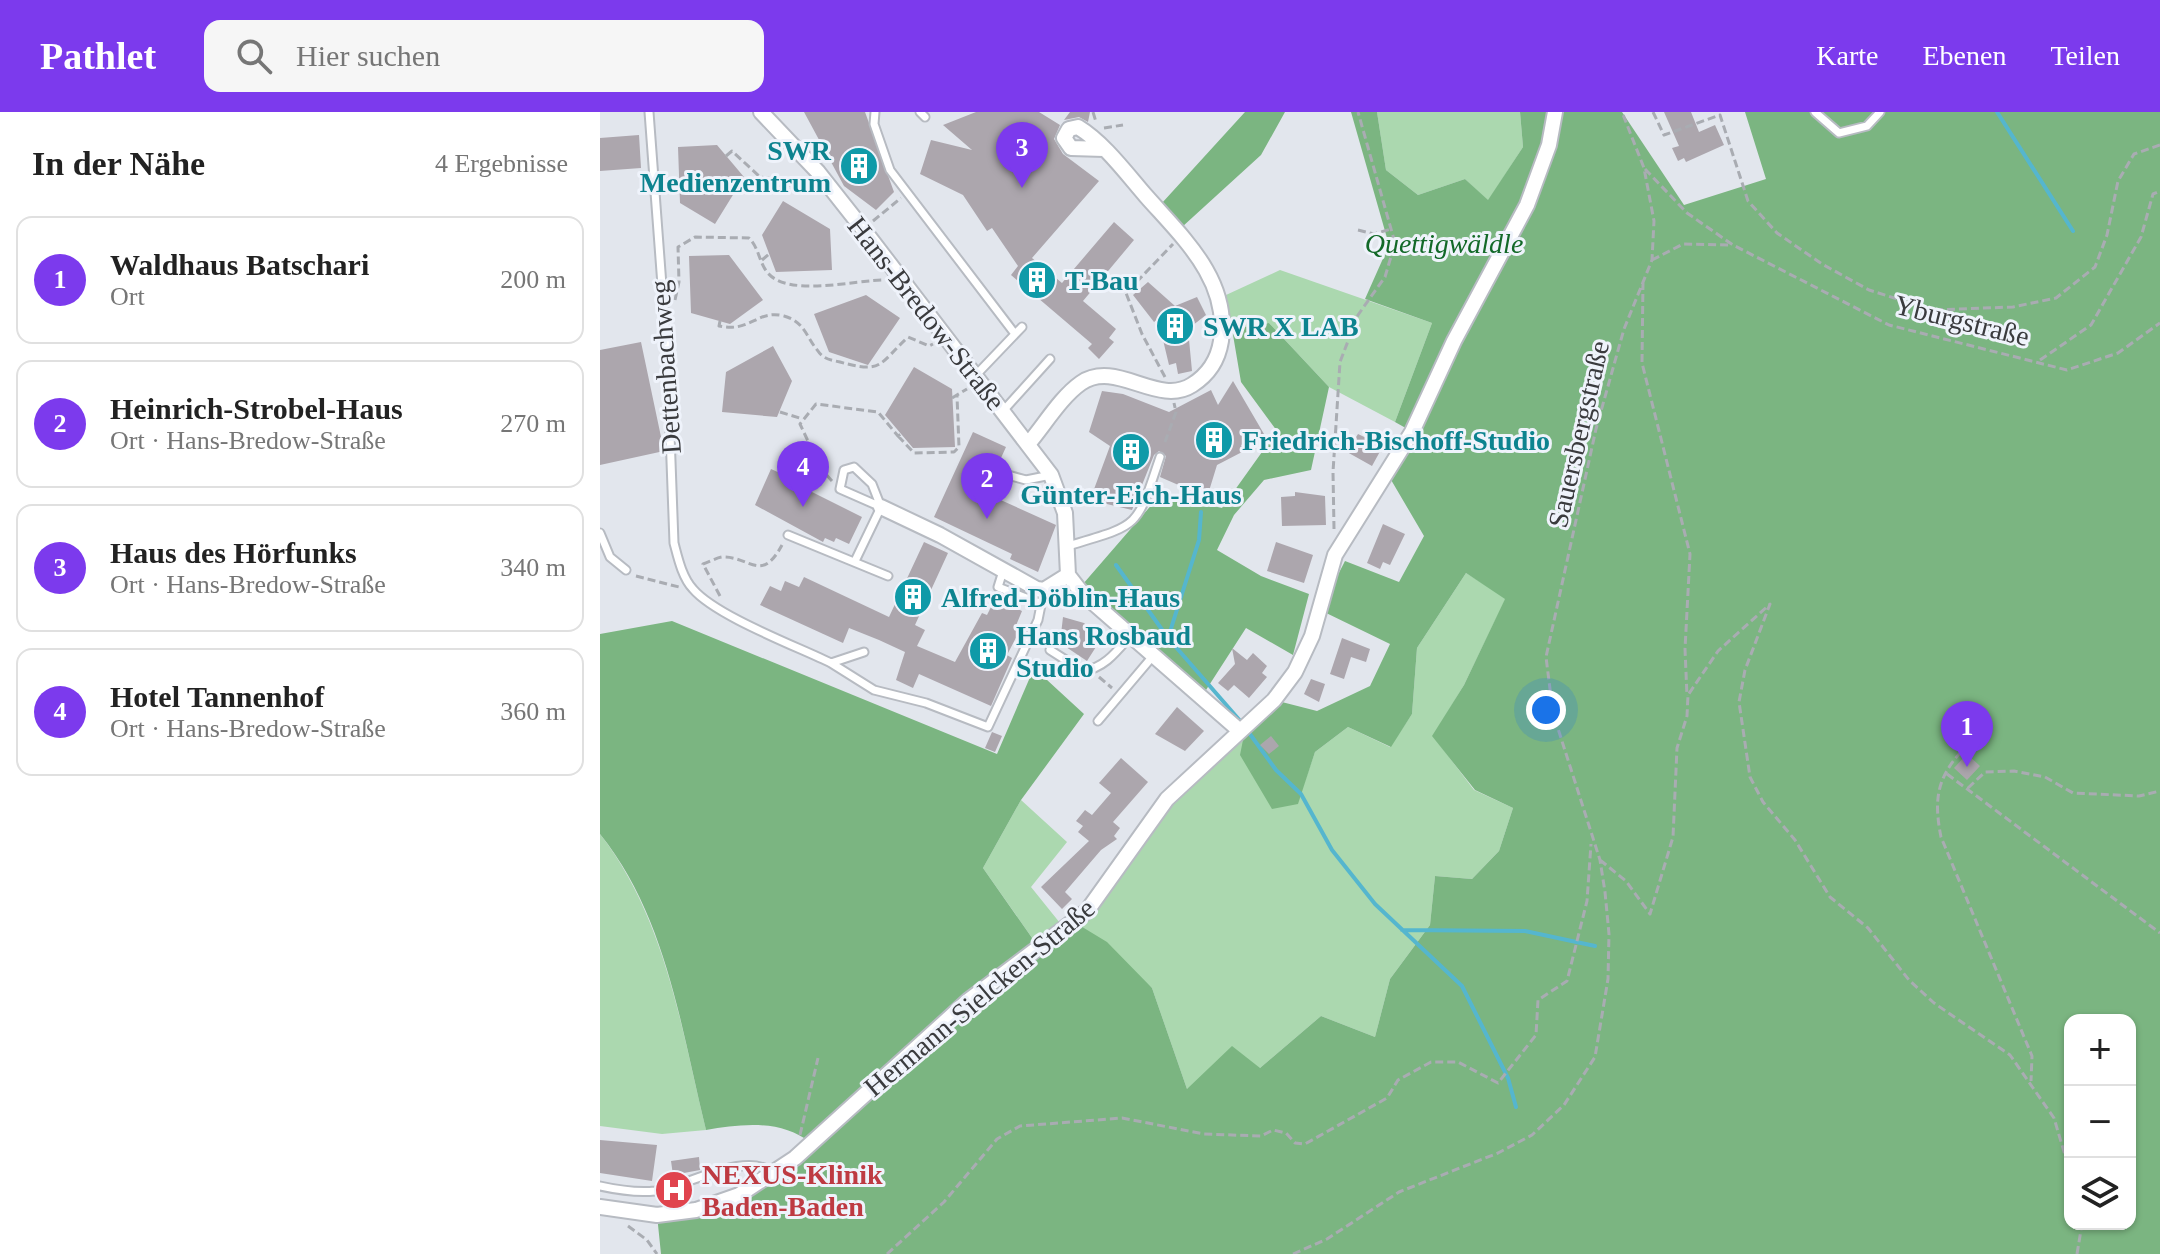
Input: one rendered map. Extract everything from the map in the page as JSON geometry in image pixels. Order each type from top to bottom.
[{"type":"street","name":"Hans-Bredow-Straße","points":[[761,112],[828,184],[1051,475],[1065,513],[1068,575]]},
{"type":"street","name":"Hermann-Sielcken-Straße","points":[[600,1207],[657,1215],[696,1210],[739,1195],[795,1158],[969,1000],[1087,911],[1167,799],[1274,700],[1295,672],[1312,636],[1335,555],[1412,432],[1466,316],[1527,205],[1549,145],[1555,112]]},
{"type":"street","points":[[1029,443],[1079,384],[1092,377],[1107,375],[1173,396],[1205,376],[1219,353],[1223,323],[1212,278],[1181,236],[1104,149]]},
{"type":"street","points":[[881,507],[940,535],[1041,596],[1068,575],[1082,593],[1244,727]]},
{"type":"lane","name":"Dettenbachweg","points":[[649,112],[669,395],[674,543],[693,589],[719,605]]},
{"type":"lane","points":[[875,112],[874,124],[890,170],[1015,334]]},
{"type":"lane","points":[[1815,112],[1839,133],[1867,126],[1880,112]]},
{"type":"lane","points":[[976,375],[1022,327]]},
{"type":"lane","points":[[1003,411],[1050,359]]},
{"type":"lane","points":[[1068,546],[1125,529],[1142,512],[1160,457]]},
{"type":"lane","points":[[855,561],[881,507],[872,484],[854,467],[844,470],[840,489],[881,507]]},
{"type":"lane","points":[[1004,474],[1026,480],[1041,480],[1051,475]]},
{"type":"lane","points":[[600,533],[610,557],[626,570]]},
{"type":"lane","points":[[786,538],[855,561],[888,576]]},
{"type":"lane","points":[[719,605],[831,663],[874,690],[926,703],[988,727],[1038,620],[1041,596]]},
{"type":"lane","points":[[1050,650],[1083,671],[1090,670],[1113,656],[1131,634]]},
{"type":"lane","points":[[831,663],[864,652]]},
{"type":"lane","points":[[1098,721],[1155,654]]},
{"type":"lane","points":[[600,1186],[623,1191],[653,1191],[689,1184],[745,1163],[763,1164],[773,1174]]},
{"type":"path","points":[[1093,112],[1099,128],[1123,125]]},
{"type":"path","points":[[1335,555],[1333,472],[1340,362],[1358,315],[1385,277],[1395,243],[1358,112]]},
{"type":"path","name":"Sauersbergstraße","points":[[1293,1254],[1327,1239],[1399,1192],[1498,1153],[1532,1135],[1564,1105],[1595,1057],[1608,979],[1609,934],[1600,860],[1553,713],[1546,657],[1596,429],[1624,329],[1652,260],[1654,221],[1644,168],[1622,112]]},
{"type":"path","points":[[1653,112],[1664,135],[1720,115],[1748,201],[1777,233],[1822,264],[1869,290],[1932,310],[2013,307],[2056,298],[2095,267],[2107,235],[2118,181],[2134,154],[2160,145]]},
{"type":"path","points":[[726,156],[732,151],[760,177],[828,184]]},
{"type":"path","name":"Yburgstraße","points":[[1644,168],[1687,213],[1733,245],[1889,325],[2040,360],[2067,370],[2118,353],[2160,323]]},
{"type":"path","points":[[754,183],[763,190],[801,183]]},
{"type":"path","points":[[2040,360],[2091,325],[2141,237],[2153,194],[2160,191]]},
{"type":"path","points":[[863,229],[907,192]]},
{"type":"path","points":[[1358,230],[1374,234],[1391,229]]},
{"type":"path","points":[[1165,442],[1176,412],[1173,396],[1142,334],[1126,293],[1181,236]]},
{"type":"path","points":[[662,319],[678,296],[678,247],[695,237],[749,238],[773,277],[799,286],[864,279],[884,280],[898,273]]},
{"type":"path","points":[[1652,260],[1683,244],[1733,245]]},
{"type":"path","points":[[762,260],[769,254]]},
{"type":"path","points":[[1643,280],[1642,363],[1690,554],[1685,649],[1687,716]]},
{"type":"path","points":[[720,321],[719,326],[737,329],[770,315],[790,318],[805,329],[825,358],[871,369],[882,365],[908,337],[929,346],[946,335]]},
{"type":"path","points":[[842,363],[843,357]]},
{"type":"path","points":[[840,489],[821,469],[800,424],[816,404],[873,410],[914,453],[954,452],[959,447],[957,396]]},
{"type":"path","points":[[780,412],[803,419]]},
{"type":"path","points":[[719,605],[703,564],[722,557],[762,566],[775,559],[786,538]]},
{"type":"path","points":[[626,570],[654,583],[693,589]]},
{"type":"path","points":[[1600,860],[1626,881],[1650,914],[1673,837],[1677,748],[1687,716],[1688,695],[1718,651],[1770,604],[1745,670],[1739,702],[1750,777],[1763,802],[1795,840],[1830,897],[1868,928],[1909,980],[1934,1003],[2010,1055],[2054,1118],[2066,1158]]},
{"type":"path","points":[[1098,677],[1105,683]]},
{"type":"path","points":[[1961,752],[1937,788],[1941,837],[2032,1056],[2031,1081]]},
{"type":"path","points":[[1968,788],[1985,772],[2014,771],[2045,777],[2073,793],[2139,796],[2160,791]]},
{"type":"path","points":[[1947,774],[2160,933]]},
{"type":"path","points":[[887,1254],[944,1202],[997,1139],[1020,1126],[1122,1118],[1204,1134],[1261,1136],[1273,1130],[1286,1133],[1295,1143],[1305,1144],[1387,1098],[1398,1080],[1431,1062],[1458,1062],[1498,1083],[1536,1035],[1538,1000],[1567,981],[1587,901],[1592,840]]},
{"type":"path","points":[[795,1158],[818,1058]]},
{"type":"path","points":[[626,1224],[647,1240],[657,1254]]},
{"type":"path","points":[[2077,1254],[2081,1230]]},
{"type":"green space","points":[[1245,112],[1285,112],[1261,155],[1182,227],[1162,203]]},
{"type":"green space","name":"Quettigwäldle","points":[[1351,112],[1377,112],[1386,170],[1418,195],[1465,179],[1488,200],[1523,147],[1520,112],[1622,112],[1684,205],[1766,179],[1745,112],[2160,112],[2160,1254],[661,1254],[657,1215],[717,1204],[811,1143],[787,1130],[760,1125],[706,1130],[669,975],[656,938],[623,866],[600,834],[600,634],[672,621],[997,754],[1034,668],[1084,714],[1021,800],[983,868],[1037,945],[1074,922],[1107,942],[1152,988],[1187,1089],[1232,1046],[1260,1068],[1321,1016],[1375,1037],[1390,979],[1430,925],[1435,876],[1472,879],[1499,851],[1513,808],[1475,790],[1432,736],[1464,685],[1505,599],[1466,573],[1417,648],[1412,714],[1391,747],[1348,727],[1315,752],[1298,804],[1272,809],[1240,755],[1245,730],[1274,700],[1317,711],[1370,686],[1390,644],[1320,610],[1345,561],[1399,582],[1424,536],[1387,473],[1411,431],[1395,422],[1432,323],[1365,299],[1389,245]]},
{"type":"green space","points":[[1377,112],[1520,112],[1523,147],[1488,201],[1465,179],[1418,195],[1386,170]]},
{"type":"green space","points":[[1280,270],[1432,323],[1395,422],[1329,387],[1269,323],[1232,329],[1226,295]]},
{"type":"green space","points":[[1269,323],[1329,387],[1311,470],[1264,480],[1234,515],[1217,550],[1261,576],[1309,594],[1293,655],[1246,628],[1206,690],[1083,584],[1161,494],[1222,508],[1277,431],[1241,382],[1232,329]]},
{"type":"green space","points":[[1466,573],[1506,598],[1464,685],[1433,736],[1474,790],[1513,808],[1499,851],[1472,879],[1435,876],[1430,925],[1390,979],[1375,1037],[1321,1016],[1260,1068],[1187,1089],[1152,988],[1074,922],[1149,821],[1240,731],[1297,804],[1315,752],[1348,727],[1390,747],[1412,714],[1417,648]]},
{"type":"green space","points":[[1021,800],[1067,842],[1031,887],[1060,923],[1035,942],[983,868]]},
{"type":"green space","points":[[600,834],[641,902],[656,938],[679,1014],[706,1130],[662,1134],[600,1126]]},
{"type":"building","name":"SWR Medienzentrum","points":[[804,112],[865,112],[894,192],[876,210],[844,186]]},
{"type":"building","points":[[976,112],[1039,112],[1060,125],[1054,139],[1063,154],[1099,181],[1032,258],[1062,283],[1114,222],[1134,240],[1083,301],[1116,329],[1109,338],[1114,342],[1099,359],[1088,348],[1092,344],[1011,275],[1018,266],[992,228],[987,231],[963,195],[920,174],[931,140],[972,150],[943,125]]},
{"type":"building","points":[[1070,112],[1090,112],[1088,122],[1079,117],[1064,120]]},
{"type":"building","points":[[1664,112],[1691,112],[1699,132],[1715,125],[1724,145],[1686,162],[1684,158],[1678,161],[1672,148],[1679,146]]},
{"type":"building","points":[[639,135],[641,168],[600,171],[600,138]]},
{"type":"building","points":[[717,145],[744,177],[715,224],[680,203],[678,147]]},
{"type":"building","points":[[783,201],[830,229],[832,270],[776,272],[762,235]]},
{"type":"building","points":[[729,255],[763,300],[730,324],[691,313],[689,256]]},
{"type":"building","name":"SWR X LAB","points":[[1148,282],[1175,306],[1197,297],[1206,315],[1188,329],[1192,371],[1178,374],[1176,363],[1169,365],[1158,319],[1154,322],[1133,295]]},
{"type":"building","points":[[866,295],[900,318],[868,365],[829,352],[814,314]]},
{"type":"building","points":[[641,342],[664,451],[600,465],[600,350]]},
{"type":"building","points":[[773,346],[792,381],[777,417],[722,412],[726,372]]},
{"type":"building","points":[[914,367],[952,389],[955,447],[913,448],[885,415]]},
{"type":"building","points":[[1233,381],[1264,434],[1241,445],[1244,451],[1217,465],[1209,491],[1183,487],[1160,477],[1166,456],[1159,451],[1154,455],[1132,510],[1090,500],[1110,446],[1089,432],[1102,391],[1123,394],[1169,412],[1211,390],[1218,405]]},
{"type":"building","points":[[973,432],[1006,447],[985,493],[1056,525],[1038,572],[1010,559],[1012,554],[934,517]]},
{"type":"building","points":[[1358,434],[1383,446],[1372,466],[1347,452]]},
{"type":"building","points":[[771,469],[813,488],[812,492],[862,517],[849,544],[836,538],[834,542],[825,538],[823,542],[755,505]]},
{"type":"building","points":[[1295,492],[1325,496],[1326,525],[1282,526],[1281,497],[1295,496]]},
{"type":"building","points":[[1383,524],[1405,534],[1390,565],[1383,562],[1380,569],[1367,563]]},
{"type":"building","points":[[924,542],[948,553],[915,625],[925,630],[917,646],[955,662],[982,613],[987,615],[995,599],[1022,611],[1015,628],[1020,630],[1007,655],[1012,658],[991,706],[919,674],[913,688],[896,680],[905,652],[879,640],[849,628],[843,643],[760,605],[770,586],[781,591],[785,581],[799,587],[804,577],[889,617]]},
{"type":"building","points":[[1276,542],[1313,555],[1304,583],[1267,571]]},
{"type":"building","points":[[1063,617],[1084,623],[1101,639],[1087,661],[1060,643]]},
{"type":"building","points":[[1342,638],[1370,649],[1366,662],[1351,657],[1344,679],[1330,674]]},
{"type":"building","points":[[1232,648],[1247,660],[1253,653],[1267,666],[1262,673],[1267,677],[1249,698],[1234,685],[1228,691],[1218,683],[1235,664]]},
{"type":"building","points":[[1311,679],[1325,684],[1319,702],[1304,694]]},
{"type":"building","points":[[1177,707],[1204,731],[1185,751],[1155,734]]},
{"type":"building","points":[[992,732],[1002,736],[995,752],[985,748]]},
{"type":"building","points":[[1271,736],[1279,746],[1269,754],[1260,745]]},
{"type":"building","points":[[1967,754],[1980,766],[1967,780],[1954,768]]},
{"type":"building","points":[[1121,758],[1148,782],[1113,822],[1120,828],[1114,836],[1117,839],[1101,850],[1065,892],[1072,899],[1062,909],[1041,887],[1089,841],[1078,832],[1083,826],[1076,821],[1085,810],[1092,815],[1111,793],[1099,783]]},
{"type":"building","points":[[600,1140],[657,1145],[652,1181],[600,1173]]},
{"type":"building","points":[[699,1157],[700,1170],[673,1175],[671,1161]]},
{"type":"waterway","points":[[1997,112],[2073,231]]},
{"type":"waterway","points":[[1168,638],[1199,540],[1201,512]]},
{"type":"waterway","points":[[1116,565],[1168,638],[1242,723]]},
{"type":"waterway","points":[[1247,730],[1276,770],[1301,794],[1332,850],[1375,904],[1462,986],[1508,1078],[1516,1107]]},
{"type":"waterway","points":[[1402,930],[1525,931],[1595,946]]},
{"type":"place","name":"SWR Medienzentrum","points":[[859,166]]},
{"type":"place","name":"Haus des Hörfunks","points":[[1022,188]]},
{"type":"place","name":"T-Bau","points":[[1037,280]]},
{"type":"place","name":"SWR X LAB","points":[[1175,326]]},
{"type":"place","name":"Friedrich-Bischoff-Studio","points":[[1214,440]]},
{"type":"place","name":"Günter-Eich-Haus","points":[[1131,452]]},
{"type":"place","name":"Hotel Tannenhof","points":[[803,507]]},
{"type":"place","name":"Heinrich-Strobel-Haus","points":[[987,519]]},
{"type":"place","name":"Alfred-Döblin-Haus","points":[[913,597]]},
{"type":"place","name":"Hans Rosbaud Studio","points":[[988,651]]},
{"type":"place","name":"Waldhaus Batschari","points":[[1967,767]]},
{"type":"place","name":"NEXUS-Klinik Baden-Baden","points":[[674,1190]]}]
